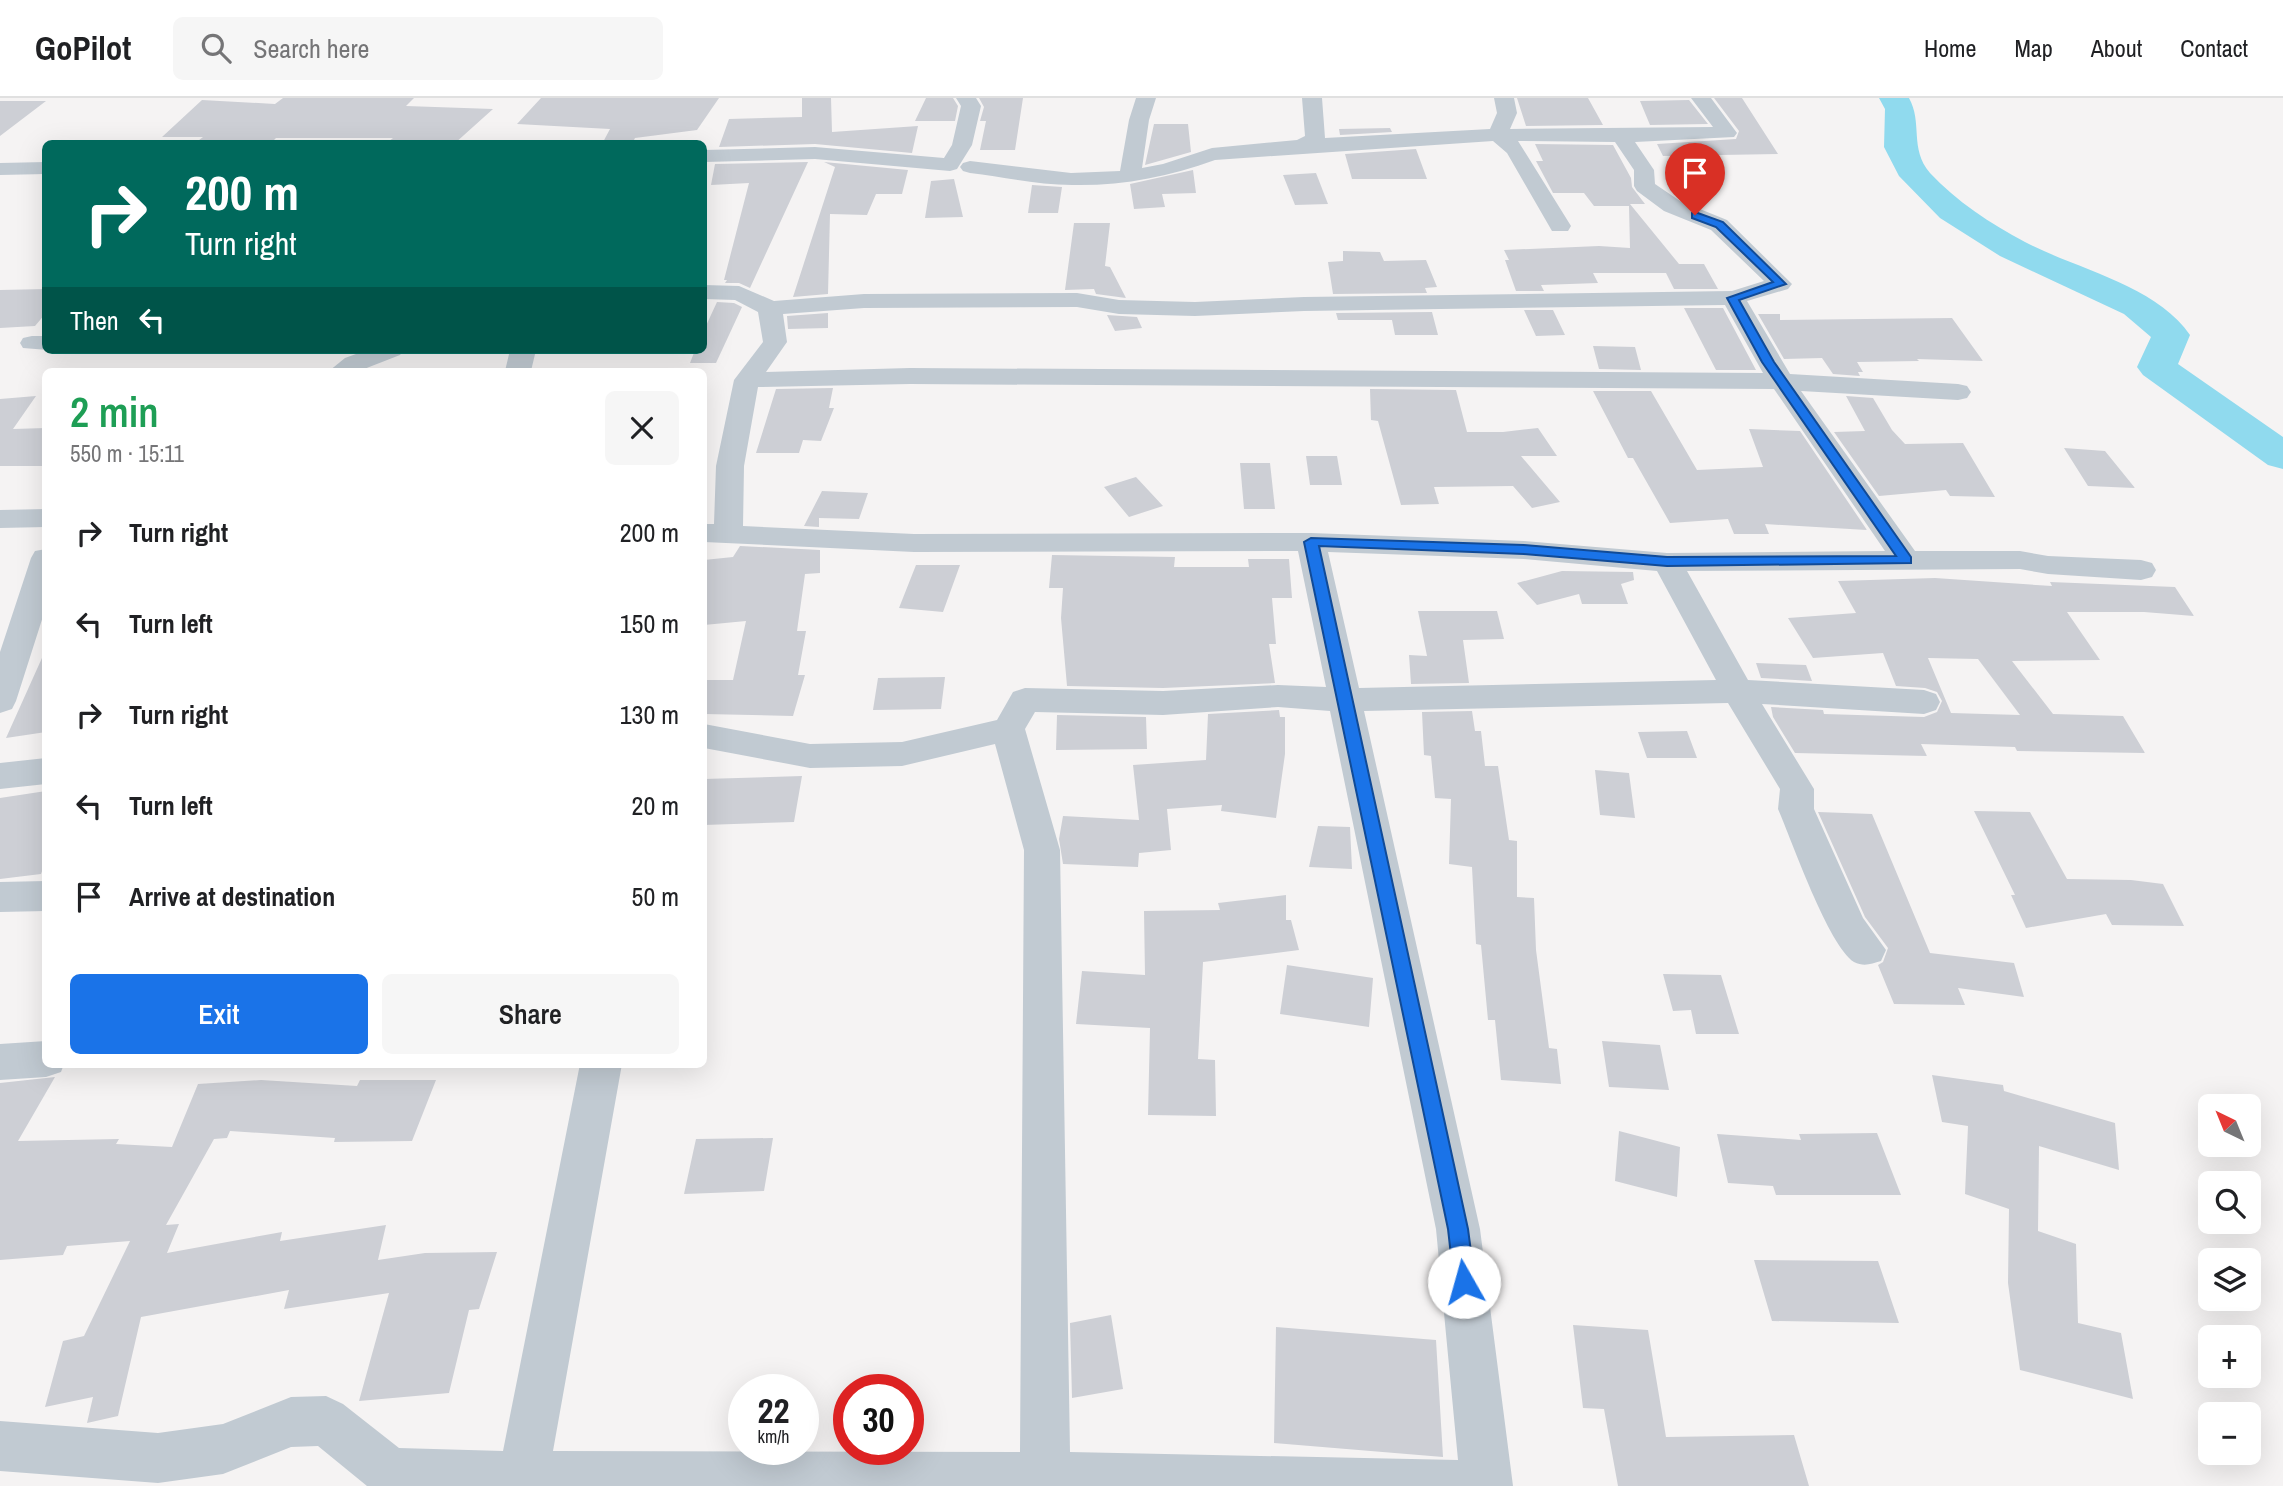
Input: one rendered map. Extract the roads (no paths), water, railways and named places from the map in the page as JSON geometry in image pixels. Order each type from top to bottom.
[{"type":"street","points":[[707,156],[815,153],[950,165],[962,145],[971,106],[966,98]]},
{"type":"street","points":[[1130,175],[1139,121],[1146,98]]},
{"type":"street","points":[[1302,146],[1315,139],[1312,98]]},
{"type":"street","points":[[1498,135],[1507,113],[1504,98]]},
{"type":"street","points":[[970,167],[1071,179],[1167,170],[1212,154],[1302,146],[1498,135],[1727,133],[1701,98]]},
{"type":"street","points":[[1498,135],[1515,149],[1560,226]]},
{"type":"street","points":[[707,292],[738,293],[770,309],[864,301],[1077,300],[1119,307],[1195,309],[1304,304],[1733,298],[1780,284],[1719,225],[1672,206],[1645,186],[1644,170],[1621,136]]},
{"type":"street","points":[[0,169],[42,168]]},
{"type":"street","points":[[1733,298],[1768,362],[1906,560]]},
{"type":"street","points":[[770,309],[775,342],[747,380],[715,533],[914,543],[1311,542],[1524,550],[1667,562],[2021,560],[2048,565],[2141,570]]},
{"type":"street","points":[[346,368],[380,354]]},
{"type":"street","points":[[747,380],[924,376],[1783,383],[1906,387],[1958,392]]},
{"type":"street","points":[[0,519],[42,518]]},
{"type":"street","points":[[0,1446],[158,1458],[223,1449],[291,1422],[326,1422],[389,1472],[428,1476],[1045,1477],[1487,1486],[1458,1229],[1347,700],[1311,542]]},
{"type":"street","points":[[1667,562],[1738,691],[1797,789],[1796,809],[1848,928],[1867,950]]},
{"type":"street","points":[[0,701],[42,570]]},
{"type":"street","points":[[1045,1477],[1042,850],[1008,729],[1024,700],[1164,703],[1278,696],[1347,700],[1738,691],[1924,702]]},
{"type":"street","points":[[707,737],[810,757],[902,754],[1008,729]]},
{"type":"street","points":[[0,776],[42,771]]},
{"type":"street","points":[[0,897],[42,896]]},
{"type":"street","points":[[0,1062],[42,1059]]},
{"type":"street","points":[[523,1476],[600,1068]]},
{"type":"waterway","points":[[1894,98],[1900,109],[1900,147],[1915,176],[1952,211],[2012,249],[2137,306],[2171,335],[2157,367],[2283,456]]}]
